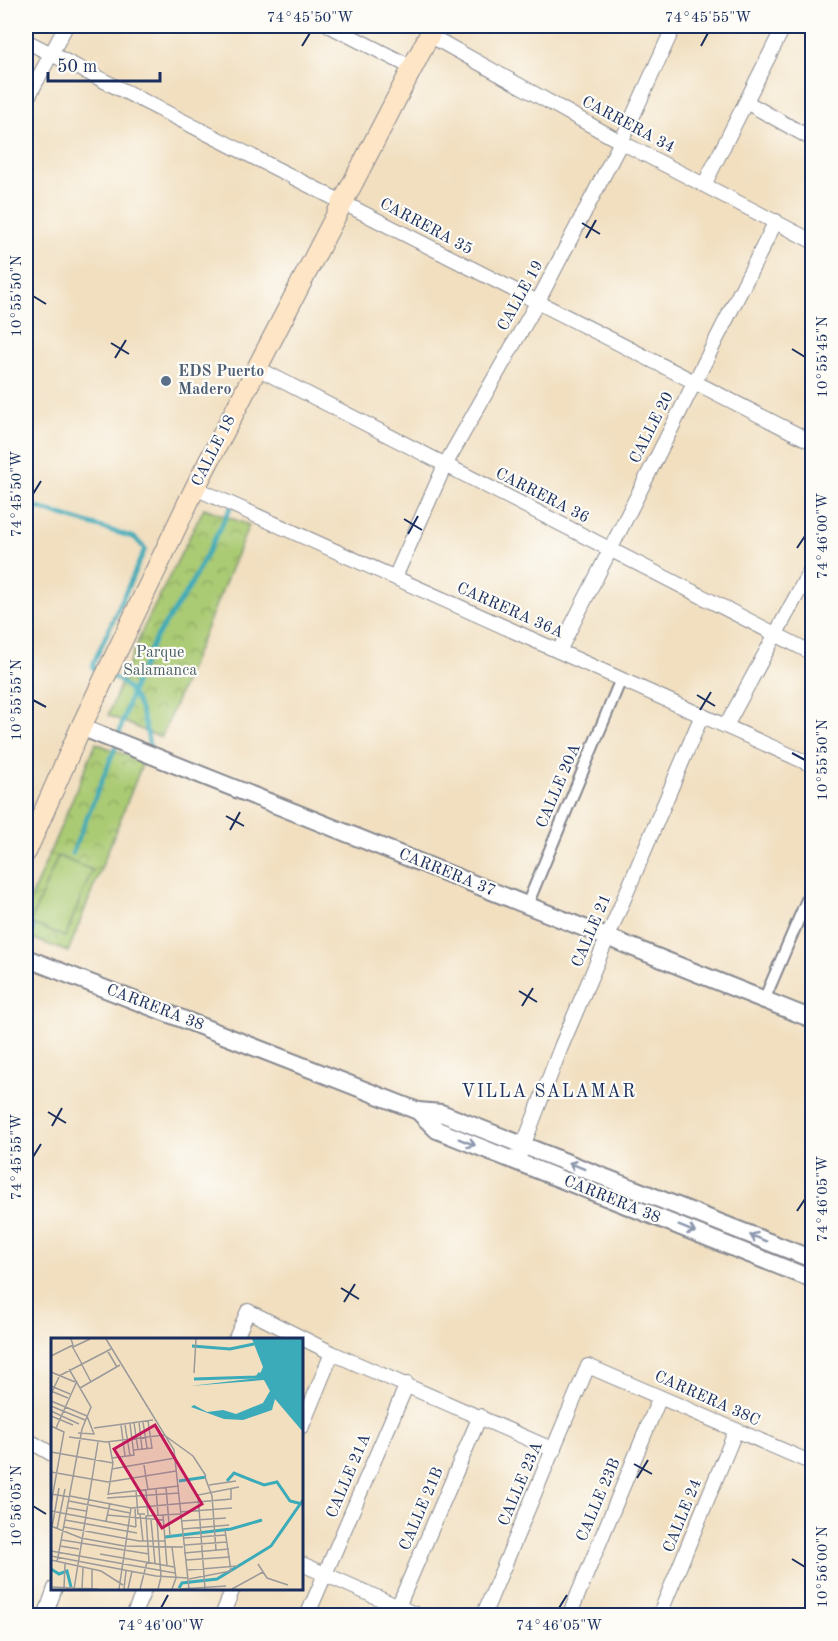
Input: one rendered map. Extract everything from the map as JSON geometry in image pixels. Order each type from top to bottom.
[{"type":"main road","name":"CALLE 18","points":[[26,852],[105,674],[195,488],[432,30]]},
{"type":"street","points":[[26,101],[66,26]]},
{"type":"street","points":[[330,26],[413,68]]},
{"type":"street","name":"CALLE 19","points":[[400,580],[396,575],[445,465],[537,303],[621,142],[674,26]]},
{"type":"street","points":[[705,183],[784,26]]},
{"type":"street","name":"CARRERA 34","points":[[432,30],[621,142],[705,183],[813,241]]},
{"type":"street","name":"CARRERA 35","points":[[26,41],[813,442]]},
{"type":"street","points":[[746,102],[813,139]]},
{"type":"street","name":"CALLE 20","points":[[559,651],[776,221]]},
{"type":"street","name":"CARRERA 36","points":[[257,368],[813,653]]},
{"type":"street","name":"CARRERA 36A","points":[[195,488],[813,765]]},
{"type":"street","points":[[726,726],[813,567]]},
{"type":"street","name":"CALLE 20A","points":[[527,905],[621,679]]},
{"type":"street","name":"CALLE 21","points":[[517,1162],[608,937],[702,715]]},
{"type":"street","name":"CARRERA 37","points":[[81,727],[813,1019]]},
{"type":"street","points":[[764,1000],[813,888]]},
{"type":"street","name":"CARRERA 38","points":[[26,958],[418,1111],[441,1113],[813,1259]]},
{"type":"street","name":"CARRERA 38","points":[[418,1111],[437,1130],[813,1279]]},
{"type":"street","points":[[236,1338],[248,1311],[302,1338]]},
{"type":"street","points":[[303,1338],[554,1450]]},
{"type":"street","points":[[303,1424],[332,1353]]},
{"type":"street","name":"CARRERA 38C","points":[[588,1366],[813,1463]]},
{"type":"street","name":"CALLE 23A","points":[[483,1616],[588,1366]]},
{"type":"street","name":"CALLE 21A","points":[[307,1616],[407,1383]]},
{"type":"street","name":"CALLE 23B","points":[[569,1616],[660,1397]]},
{"type":"street","name":"CALLE 21B","points":[[396,1611],[480,1416]]},
{"type":"street","name":"CALLE 24","points":[[659,1616],[736,1430]]},
{"type":"street","points":[[26,1438],[51,1453]]},
{"type":"street","points":[[303,1564],[396,1611],[419,1616]]},
{"type":"street","points":[[45,1616],[55,1590]]},
{"type":"street","points":[[133,1616],[144,1590]]},
{"type":"street","points":[[222,1616],[232,1590]]},
{"type":"green space","name":"Parque Salamanca","points":[[204,508],[249,525],[161,738],[108,715],[143,629]]},
{"type":"green space","points":[[96,743],[143,762],[68,952],[26,936],[26,909]]},
{"type":"green space","points":[[58,856],[92,870],[65,937],[30,923]]},
{"type":"waterway","points":[[26,504],[135,538],[145,549],[94,662],[93,668],[102,673]]},
{"type":"waterway","points":[[118,738],[131,693],[155,639],[188,590],[231,507]]},
{"type":"waterway","points":[[110,676],[120,681],[134,697],[143,718],[150,749]]},
{"type":"waterway","points":[[72,854],[116,746]]},
{"type":"waterway","points":[[26,942],[33,928]]},
{"type":"place","name":"EDS Puerto Madero","points":[[166,381]]},
{"type":"district","name":"VILLA SALAMAR","points":[[549,1092]]}]
